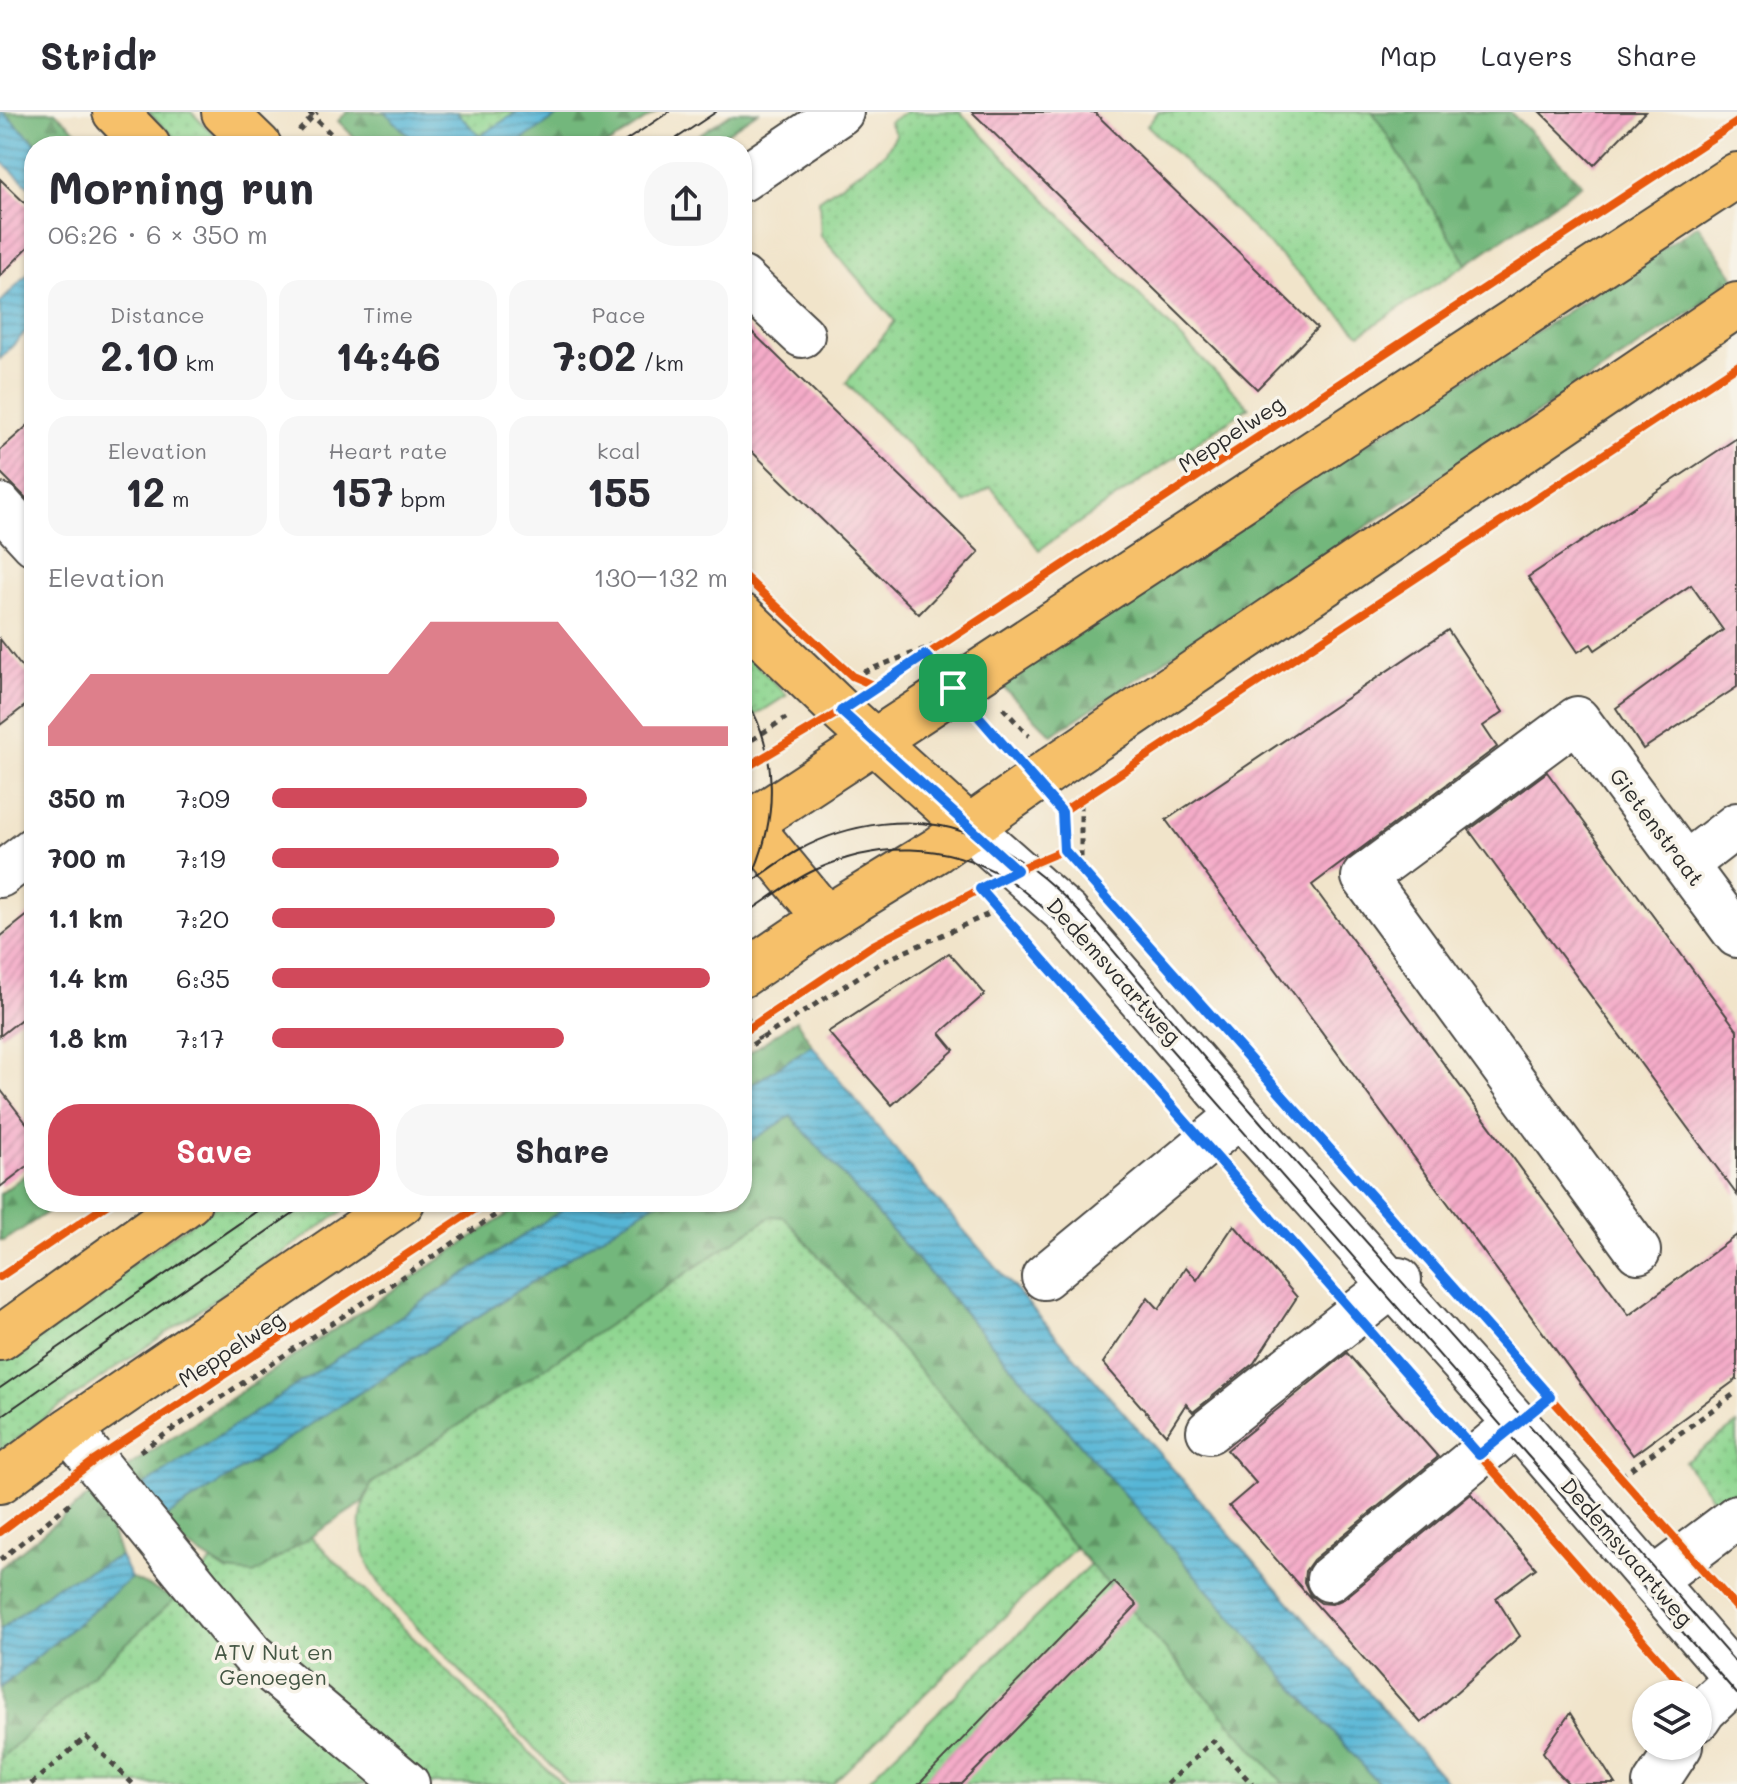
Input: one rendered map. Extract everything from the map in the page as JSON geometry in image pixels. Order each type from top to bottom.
[{"type":"main road","points":[[115,112],[138,136]]},
{"type":"main road","points":[[224,112],[249,136]]},
{"type":"main road","points":[[752,817],[1733,188]]},
{"type":"main road","points":[[752,979],[826,918],[970,828],[1048,797],[1737,305]]},
{"type":"main road","name":"Dedemsvaartweg","points":[[752,623],[847,694],[873,741],[970,828]]},
{"type":"main road","points":[[752,831],[826,918]]},
{"type":"main road","points":[[0,1338],[175,1212]]},
{"type":"main road","name":"Meppelweg","points":[[0,1481],[69,1430],[387,1212]]},
{"type":"street","points":[[752,172],[841,112]]},
{"type":"street","points":[[752,288],[802,335]]},
{"type":"street","points":[[0,506],[24,532]]},
{"type":"street","name":"Gietenstraat","points":[[1638,1251],[1364,877],[1577,719],[1737,935]]},
{"type":"street","points":[[1686,864],[1737,825]]},
{"type":"street","name":"Dedemsvaartweg","points":[[970,828],[999,879],[1067,914],[1240,1115],[1395,1283],[1737,1679],[1712,1702]]},
{"type":"street","points":[[0,875],[24,857]]},
{"type":"street","points":[[1044,1277],[1240,1115]]},
{"type":"street","points":[[1209,1431],[1395,1283]]},
{"type":"street","points":[[1329,1579],[1517,1424]]},
{"type":"street","points":[[69,1430],[252,1654],[407,1784]]},
{"type":"street","points":[[1652,1581],[1737,1517]]},
{"type":"street","points":[[1655,1784],[1671,1760]]},
{"type":"path","points":[[309,112],[333,136]]},
{"type":"path","points":[[913,663],[946,641]]},
{"type":"path","points":[[847,694],[877,687],[847,694]]},
{"type":"path","points":[[1048,797],[1094,790]]},
{"type":"path","points":[[1009,922],[999,879],[1064,850],[1092,879]]},
{"type":"path","points":[[752,995],[771,1014],[752,1026],[760,1040]]},
{"type":"path","points":[[0,1560],[106,1473],[500,1212]]},
{"type":"path","points":[[1621,1476],[1737,1392]]},
{"type":"path","points":[[1611,1465],[1631,1487]]},
{"type":"path","points":[[31,1784],[86,1737],[133,1784]]},
{"type":"path","points":[[1167,1784],[1213,1741],[1252,1784]]},
{"type":"green space","points":[[3,112],[55,112],[82,136],[28,136]]},
{"type":"green space","points":[[148,112],[191,112],[215,136],[173,136]]},
{"type":"green space","points":[[347,112],[385,112],[409,136],[353,136],[338,121]]},
{"type":"green space","points":[[456,112],[517,112],[480,136]]},
{"type":"green space","points":[[564,112],[657,112],[621,136],[527,136]]},
{"type":"green space","points":[[733,112],[758,112],[722,136],[697,136]]},
{"type":"green space","points":[[906,112],[960,112],[1249,407],[1039,550],[991,487],[965,503],[846,383],[895,321],[821,236],[819,200],[885,153],[896,135],[889,122]]},
{"type":"green space","points":[[1158,112],[1373,112],[1467,264],[1360,334],[1147,125]]},
{"type":"green space","points":[[1373,112],[1510,112],[1582,184],[1467,264]]},
{"type":"green space","points":[[1698,225],[1737,281],[1052,735],[1001,685]]},
{"type":"green space","points":[[752,661],[787,695],[752,718]]},
{"type":"green space","points":[[796,1020],[812,1045],[752,1084],[752,1051]]},
{"type":"green space","points":[[791,1116],[1379,1784],[1284,1784],[784,1217],[772,1216],[372,1483],[362,1503],[254,1574],[227,1571],[154,1525],[640,1212],[752,1212],[752,1141]]},
{"type":"green space","points":[[24,1176],[24,1212],[48,1212],[4,1241],[0,1240],[0,1194]]},
{"type":"green space","points":[[207,1212],[342,1212],[52,1412],[0,1452],[0,1355]]},
{"type":"green space","points":[[511,1212],[559,1212],[131,1494],[117,1474]]},
{"type":"green space","points":[[772,1215],[785,1217],[1075,1548],[832,1784],[569,1784],[412,1623],[381,1585],[367,1560],[362,1540],[362,1512],[368,1493],[372,1483]]},
{"type":"green space","points":[[1737,1424],[1737,1490],[1717,1505],[1685,1462]]},
{"type":"green space","points":[[97,1489],[120,1556],[54,1587],[0,1630],[0,1568]]},
{"type":"green space","name":"ATV Nut en Genoegen","points":[[277,1504],[562,1784],[0,1784],[0,1752]]},
{"type":"green space","points":[[1109,1546],[1326,1784],[864,1784]]},
{"type":"green space","points":[[131,1578],[175,1599],[0,1759],[0,1688]]},
{"type":"water","points":[[0,112],[3,112],[28,136],[24,136],[24,182],[0,160]]},
{"type":"water","points":[[385,112],[456,112],[480,136],[409,136]]},
{"type":"water","points":[[517,112],[564,112],[527,136],[480,136]]},
{"type":"water","points":[[24,278],[24,334],[0,359],[0,303]]},
{"type":"water","points":[[812,1045],[924,1185],[1449,1784],[1379,1784],[791,1116],[752,1141],[752,1084]]},
{"type":"water","points":[[559,1212],[640,1212],[154,1525],[131,1494]]},
{"type":"water","points":[[120,1556],[131,1578],[0,1688],[0,1630],[54,1587]]},
{"type":"building","points":[[972,112],[1094,112],[1317,328],[1257,389]]},
{"type":"building","points":[[1540,112],[1645,112],[1594,165]]},
{"type":"building","points":[[0,179],[24,202],[24,251],[0,276]]},
{"type":"building","points":[[752,332],[979,552],[919,614],[752,452]]},
{"type":"building","points":[[24,429],[24,496],[0,472],[0,450]]},
{"type":"building","points":[[1737,438],[1737,687],[1643,749],[1616,708],[1723,630],[1691,585],[1595,650],[1591,644],[1578,652],[1528,577]]},
{"type":"building","points":[[1448,630],[1503,712],[1483,726],[1497,747],[1312,885],[1629,1315],[1737,1235],[1737,1379],[1633,1455],[1166,820]]},
{"type":"building","points":[[0,639],[24,670],[24,707],[0,725]]},
{"type":"building","points":[[1547,772],[1737,1030],[1737,1195],[1469,830]]},
{"type":"building","points":[[24,918],[24,1017],[0,1036],[0,937]]},
{"type":"building","points":[[949,953],[985,994],[940,1033],[954,1050],[892,1105],[828,1032]]},
{"type":"building","points":[[0,1089],[24,1120],[24,1169],[0,1187]]},
{"type":"building","points":[[1234,1225],[1297,1297],[1254,1363],[1193,1412],[1186,1404],[1166,1435],[1103,1363],[1148,1297],[1159,1309],[1186,1267],[1197,1280]]},
{"type":"building","points":[[1347,1353],[1438,1457],[1313,1560],[1305,1571],[1304,1582],[1310,1595],[1321,1603],[1332,1604],[1344,1599],[1471,1494],[1536,1568],[1496,1598],[1520,1636],[1421,1723],[1229,1506],[1256,1483],[1227,1450]]},
{"type":"building","points":[[1114,1582],[1137,1605],[1090,1654],[962,1784],[919,1784]]},
{"type":"building","points":[[1570,1713],[1615,1784],[1569,1784],[1543,1752]]},
{"type":"tram line","points":[[633,136],[669,112]]},
{"type":"tram line","points":[[680,136],[716,112]]},
{"type":"tram line","points":[[752,711],[763,738],[771,787],[765,836],[752,874]]},
{"type":"tram line","points":[[752,882],[799,850],[838,833],[903,822],[925,823],[967,833],[994,845],[1041,876],[1101,936],[1226,1083],[1737,1664]]},
{"type":"tram line","points":[[752,909],[815,870],[862,854],[886,850],[935,852],[958,857],[981,865],[1019,888],[1061,924],[1737,1694]]},
{"type":"tram line","points":[[0,1388],[255,1212]]},
{"type":"tram line","points":[[0,1417],[295,1212]]},
{"type":"cycle path","points":[[752,764],[841,711],[1737,122]]},
{"type":"cycle path","points":[[1062,812],[1737,366]]},
{"type":"cycle path","points":[[752,583],[852,676],[877,687]]},
{"type":"cycle path","points":[[925,655],[1062,812],[1064,850],[1737,1608]]},
{"type":"cycle path","points":[[752,1026],[873,945],[1017,870],[1064,850]]},
{"type":"cycle path","points":[[980,889],[1678,1680]]},
{"type":"cycle path","points":[[0,1277],[96,1212]]},
{"type":"cycle path","points":[[0,1532],[95,1460],[471,1212]]},
{"type":"route","points":[[925,655],[953,688],[1062,812],[1064,850],[1550,1397],[1479,1455],[980,889],[1017,870],[841,711],[925,655]]}]
